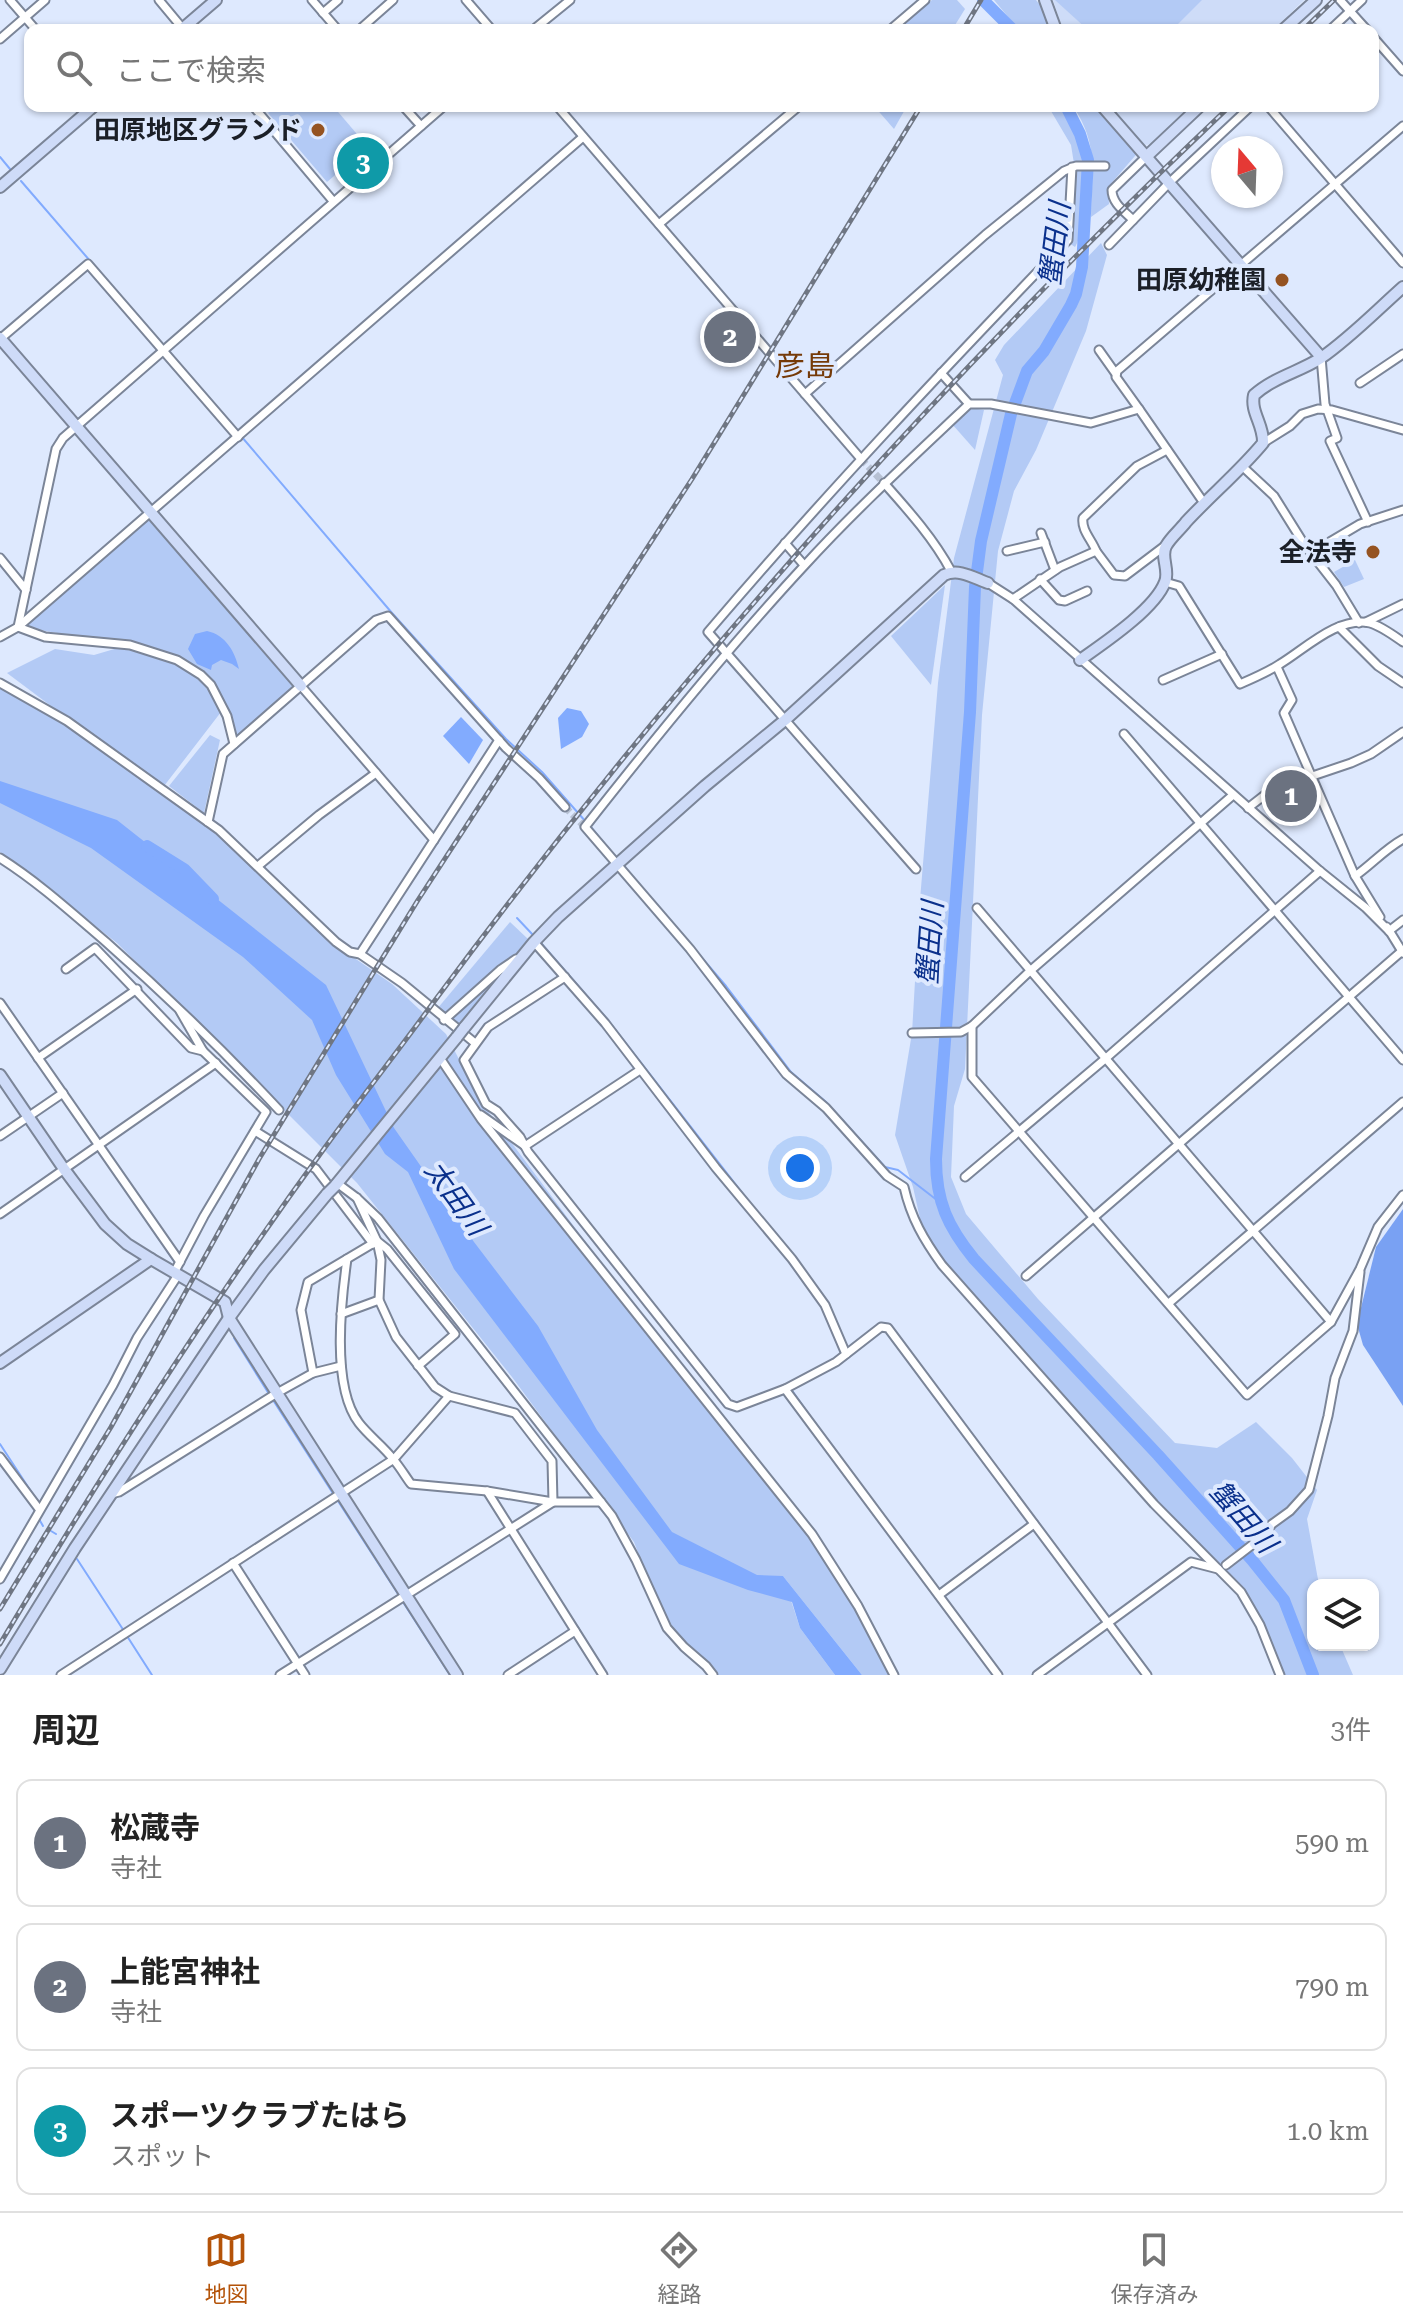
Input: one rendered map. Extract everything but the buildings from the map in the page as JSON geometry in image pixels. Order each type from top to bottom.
[{"type":"street","points":[[10,0],[31,24]]},
{"type":"street","points":[[0,39],[45,0]]},
{"type":"street","points":[[159,0],[178,24]]},
{"type":"street","points":[[190,24],[216,0]]},
{"type":"street","points":[[312,0],[333,24]]},
{"type":"street","points":[[323,13],[338,0]]},
{"type":"street","points":[[366,24],[393,0]]},
{"type":"street","points":[[466,0],[487,24]]},
{"type":"street","points":[[540,24],[570,0]]},
{"type":"street","points":[[897,24],[925,0]]},
{"type":"street","points":[[1045,0],[1054,24]]},
{"type":"street","points":[[1290,24],[1316,0]]},
{"type":"street","points":[[1340,0],[1362,24]]},
{"type":"street","points":[[1336,24],[1362,0]]},
{"type":"street","points":[[1379,44],[1403,71]]},
{"type":"street","points":[[0,187],[87,112]]},
{"type":"street","points":[[263,112],[261,114],[333,201]]},
{"type":"street","points":[[408,112],[421,126]]},
{"type":"street","points":[[18,627],[56,449],[76,425],[437,112]]},
{"type":"street","points":[[562,112],[861,459]]},
{"type":"street","points":[[659,224],[792,112]]},
{"type":"street","points":[[1107,112],[1321,357],[1325,404],[1337,438],[1330,441],[1368,522]]},
{"type":"street","points":[[1133,220],[1116,203],[1112,190],[1194,112]]},
{"type":"street","points":[[1109,245],[1245,112]]},
{"type":"street","points":[[1273,112],[1403,263]]},
{"type":"street","points":[[1116,374],[1403,126]]},
{"type":"street","points":[[0,637],[18,627],[583,137]]},
{"type":"street","points":[[805,394],[985,235],[1064,171],[1074,166],[1105,166]]},
{"type":"street","points":[[916,869],[708,632],[861,459],[1068,240],[1074,166]]},
{"type":"street","points":[[240,436],[88,264],[0,338],[434,840]]},
{"type":"street","points":[[1263,443],[1254,395],[1278,378],[1321,357],[1403,287]]},
{"type":"street","points":[[1099,350],[1204,503]]},
{"type":"street","points":[[1360,383],[1403,354]]},
{"type":"street","points":[[941,373],[969,404]]},
{"type":"street","points":[[1139,409],[1091,423],[991,404],[969,404],[883,482],[804,565],[585,827],[690,949],[786,1074],[826,1108],[887,1176],[904,1187],[909,1210],[921,1235],[942,1265],[1154,1504],[1226,1565],[1252,1608],[1280,1675]]},
{"type":"street","points":[[1167,450],[1137,466],[1083,518],[1084,529],[1114,575],[1125,576],[1167,545],[1263,443],[1290,426],[1302,414],[1318,409],[1327,410],[1403,430]]},
{"type":"street","points":[[1243,467],[1274,496],[1362,623]]},
{"type":"street","points":[[883,482],[955,572]]},
{"type":"street","points":[[1311,553],[1349,529],[1403,510]]},
{"type":"street","points":[[1041,533],[1055,570]]},
{"type":"street","points":[[1007,551],[1045,542]]},
{"type":"street","points":[[785,543],[804,565]]},
{"type":"street","points":[[1080,660],[1121,630],[1157,595],[1167,574],[1164,554],[1167,545]]},
{"type":"street","points":[[1013,599],[1055,570],[1096,551]]},
{"type":"street","points":[[0,558],[26,591]]},
{"type":"street","points":[[0,1669],[111,1494],[264,1270],[534,942],[558,917],[705,786],[785,720],[944,575],[955,572],[988,583],[1013,599],[1389,931]]},
{"type":"street","points":[[1040,579],[1059,600],[1065,601],[1087,591]]},
{"type":"street","points":[[1165,582],[1179,586],[1240,684],[1277,667],[1339,627],[1362,623],[1403,604]]},
{"type":"street","points":[[208,822],[223,754],[376,620],[388,616],[499,740],[565,807]]},
{"type":"street","points":[[1362,623],[1373,624],[1403,642]]},
{"type":"street","points":[[18,627],[45,637],[130,645],[177,660],[211,685],[227,716],[234,744]]},
{"type":"street","points":[[1339,627],[1378,666],[1403,683]]},
{"type":"street","points":[[1163,680],[1222,654]]},
{"type":"street","points":[[1026,1276],[1402,952],[1355,876],[1311,776],[1284,713],[1292,700],[1277,667]]},
{"type":"street","points":[[0,683],[67,721],[208,822],[336,942],[350,952],[360,954],[402,983],[475,1043]]},
{"type":"street","points":[[1248,808],[1271,790],[1371,754],[1403,732]]},
{"type":"street","points":[[1124,734],[1403,1060]]},
{"type":"street","points":[[360,954],[499,740]]},
{"type":"street","points":[[258,866],[376,773]]},
{"type":"street","points":[[912,1033],[961,1032],[972,1026],[1030,971],[1233,795]]},
{"type":"street","points":[[1355,876],[1403,839]]},
{"type":"street","points":[[0,858],[80,919],[179,1008],[279,1110]]},
{"type":"street","points":[[965,1177],[1320,871]]},
{"type":"street","points":[[977,908],[1331,1322]]},
{"type":"street","points":[[1389,931],[1403,920]]},
{"type":"street","points":[[534,942],[605,1023],[810,1282],[830,1316],[846,1354]]},
{"type":"street","points":[[66,969],[95,948],[191,1048],[203,1051]]},
{"type":"street","points":[[444,1020],[500,970],[522,956]]},
{"type":"street","points":[[565,977],[488,1027],[464,1060],[486,1104],[497,1111],[520,1137],[728,1404],[737,1407],[785,1389],[818,1373],[881,1327],[888,1328],[1147,1675]]},
{"type":"street","points":[[38,1058],[137,989]]},
{"type":"street","points":[[0,1003],[180,1262]]},
{"type":"street","points":[[0,1579],[176,1274],[204,1216],[266,1112],[203,1051],[179,1008]]},
{"type":"street","points":[[972,1026],[972,1077],[1247,1395],[1331,1322],[1360,1269],[1378,1227],[1403,1195]]},
{"type":"street","points":[[439,1059],[476,1112],[812,1534],[847,1585],[894,1675]]},
{"type":"street","points":[[0,1214],[216,1063]]},
{"type":"street","points":[[525,1146],[640,1070]]},
{"type":"street","points":[[0,1075],[105,1224],[127,1244],[225,1302],[245,1297]]},
{"type":"street","points":[[0,1136],[63,1093]]},
{"type":"street","points":[[1169,1303],[1403,1102]]},
{"type":"street","points":[[476,1112],[525,1146]]},
{"type":"street","points":[[255,1131],[316,1169],[375,1242],[387,1249],[455,1334],[418,1366]]},
{"type":"street","points":[[333,1188],[357,1198],[388,1230],[612,1516],[667,1628],[713,1675]]},
{"type":"street","points":[[357,1198],[381,1260],[379,1300],[396,1337],[435,1387],[449,1396],[515,1413],[552,1461],[553,1502]]},
{"type":"street","points":[[313,1373],[301,1310],[308,1282],[375,1242]]},
{"type":"street","points":[[0,1363],[151,1259]]},
{"type":"street","points":[[347,1259],[341,1314],[341,1366],[346,1397],[358,1422],[394,1459],[411,1484],[487,1491],[553,1502],[601,1502]]},
{"type":"street","points":[[1037,1675],[1191,1562],[1226,1565],[1261,1538],[1309,1490],[1335,1378],[1353,1331],[1360,1269]]},
{"type":"street","points":[[341,1314],[379,1300]]},
{"type":"street","points":[[225,1302],[229,1318],[457,1675]]},
{"type":"street","points":[[111,1494],[119,1492],[277,1393],[313,1373],[341,1366]]},
{"type":"street","points":[[785,1389],[998,1675]]},
{"type":"street","points":[[61,1675],[394,1459],[449,1396]]},
{"type":"street","points":[[0,1457],[39,1509]]},
{"type":"street","points":[[487,1491],[603,1675]]},
{"type":"street","points":[[280,1675],[553,1502]]},
{"type":"street","points":[[939,1595],[1034,1524]]},
{"type":"street","points":[[233,1563],[305,1675]]},
{"type":"street","points":[[508,1675],[575,1631]]},
{"type":"shaded area","points":[[932,0],[957,0],[965,9],[956,24],[903,24]]},
{"type":"shaded area","points":[[994,0],[1036,0],[1054,24],[1014,24]]},
{"type":"shaded area","points":[[1053,0],[1304,0],[1279,24],[1061,24]]},
{"type":"shaded area","points":[[1055,0],[1202,0],[1178,24],[1081,24]]},
{"type":"shaded area","name":"田原地区グランド","points":[[338,112],[368,147],[327,182],[268,113]]},
{"type":"shaded area","points":[[879,112],[904,112],[894,129]]},
{"type":"shaded area","points":[[1052,112],[1064,112],[1081,146],[1084,198],[1081,229],[1075,247],[1069,243],[1075,170],[1071,145]]},
{"type":"shaded area","points":[[1076,112],[1109,112],[1141,149],[1108,187],[1109,204],[1091,217],[1092,160]]},
{"type":"shaded area","points":[[1115,112],[1187,112],[1153,144],[1143,145]]},
{"type":"shaded area","points":[[1101,243],[1107,255],[1086,331],[1036,450],[1014,491],[998,551],[982,715],[965,1069],[954,1106],[951,1177],[966,1214],[1038,1299],[1175,1443],[1217,1448],[1256,1422],[1292,1458],[1317,1490],[1307,1519],[1318,1579],[1307,1579],[1307,1651],[1343,1651],[1353,1675],[1279,1675],[1252,1608],[953,1273],[923,1232],[913,1187],[895,1135],[912,1033],[938,683],[954,558],[1003,375],[995,360],[1004,345]]},
{"type":"shaded area","points":[[971,408],[984,410],[975,450],[952,424]]},
{"type":"shaded area","points":[[150,517],[296,684],[237,742],[221,712],[161,790],[235,845],[327,939],[392,984],[446,1034],[481,1102],[700,1395],[847,1585],[894,1675],[862,1675],[783,1576],[800,1628],[835,1675],[717,1675],[712,1665],[667,1628],[634,1542],[512,1377],[357,1183],[117,943],[0,852],[0,684],[123,760],[7,673],[55,649],[94,655],[128,645],[22,627]]},
{"type":"shaded area","points":[[1355,560],[1364,579],[1344,587],[1334,572]]},
{"type":"shaded area","points":[[945,585],[931,685],[891,636]]},
{"type":"shaded area","points":[[207,631],[229,645],[239,669],[221,660],[212,665],[211,670],[197,664],[188,649],[195,634]]},
{"type":"shaded area","points":[[567,708],[581,711],[589,724],[582,737],[561,749],[558,718]]},
{"type":"shaded area","points":[[461,717],[483,740],[469,764],[443,736]]},
{"type":"shaded area","points":[[210,735],[220,740],[204,813],[169,786]]},
{"type":"shaded area","points":[[0,781],[117,820],[326,985],[394,1128],[538,1326],[597,1430],[672,1532],[757,1575],[783,1576],[862,1675],[835,1675],[800,1628],[792,1602],[748,1590],[679,1564],[454,1269],[408,1172],[385,1154],[336,1075],[312,1020],[243,957],[91,848],[0,803]]},
{"type":"shaded area","points":[[1277,792],[1291,816],[1279,821],[1265,801]]},
{"type":"shaded area","points":[[510,922],[528,939],[459,1028],[437,1009]]},
{"type":"shaded area","points":[[1403,1209],[1403,1406],[1363,1345],[1357,1324],[1376,1247]]},
{"type":"waterway","name":"蟹田川","points":[[983,0],[1007,24]]},
{"type":"waterway","name":"蟹田川","points":[[1069,112],[1088,160],[1082,267],[1071,305],[1044,351],[1027,371],[1011,414],[981,541],[975,587],[970,712],[936,1159],[938,1188],[951,1225],[974,1259],[1158,1455],[1284,1600],[1313,1675]]},
{"type":"waterway","points":[[0,157],[10,169]]},
{"type":"waterway","points":[[21,181],[91,262]]},
{"type":"waterway","points":[[95,267],[164,346]]},
{"type":"waterway","points":[[168,351],[177,361]]},
{"type":"waterway","points":[[241,436],[392,613],[586,822]]},
{"type":"waterway","points":[[590,826],[616,858]]},
{"type":"waterway","name":"太田川","points":[[147,846],[184,869],[213,899]]},
{"type":"waterway","points":[[624,867],[726,986],[791,1072],[826,1102],[885,1167],[898,1170],[942,1204]]},
{"type":"waterway","points":[[517,918],[533,935]]},
{"type":"waterway","points":[[540,942],[607,1019],[754,1208]]},
{"type":"waterway","points":[[74,1115],[95,1146]]},
{"type":"waterway","points":[[98,1150],[117,1178]]},
{"type":"waterway","points":[[119,1180],[163,1245]]},
{"type":"waterway","points":[[167,1251],[174,1261]]},
{"type":"waterway","points":[[832,1312],[847,1351]]},
{"type":"waterway","points":[[234,1338],[269,1394]]},
{"type":"waterway","points":[[791,1389],[812,1419]]},
{"type":"waterway","points":[[273,1400],[334,1495]]},
{"type":"waterway","points":[[0,1444],[32,1493]]},
{"type":"waterway","points":[[338,1501],[400,1597]]},
{"type":"waterway","points":[[39,1519],[43,1526]]},
{"type":"waterway","points":[[51,1531],[56,1534]]},
{"type":"waterway","points":[[77,1559],[124,1631]]},
{"type":"waterway","points":[[403,1602],[450,1675]]},
{"type":"waterway","points":[[127,1636],[152,1675]]},
{"type":"tunnel","points":[[861,459],[882,481]]},
{"type":"tunnel","points":[[565,807],[585,827]]},
{"type":"railway","points":[[967,24],[981,0]]},
{"type":"railway","points":[[1309,24],[1334,0]]},
{"type":"railway","points":[[0,1609],[111,1427],[259,1159],[418,900],[692,479],[917,112]]},
{"type":"railway","points":[[0,1644],[157,1391],[240,1267],[353,1110],[617,766],[812,537],[913,426],[1016,317],[1224,112]]},
{"type":"place","name":"田原地区グランド","points":[[318,130]]},
{"type":"place","name":"スポーツクラブたはら","points":[[363,163]]},
{"type":"place","name":"田原幼稚園","points":[[1282,280]]},
{"type":"place","name":"上能宮神社","points":[[730,337]]},
{"type":"place","name":"全法寺","points":[[1373,552]]},
{"type":"place","name":"松蔵寺","points":[[1291,796]]},
{"type":"district","name":"彦島","points":[[805,365]]}]
